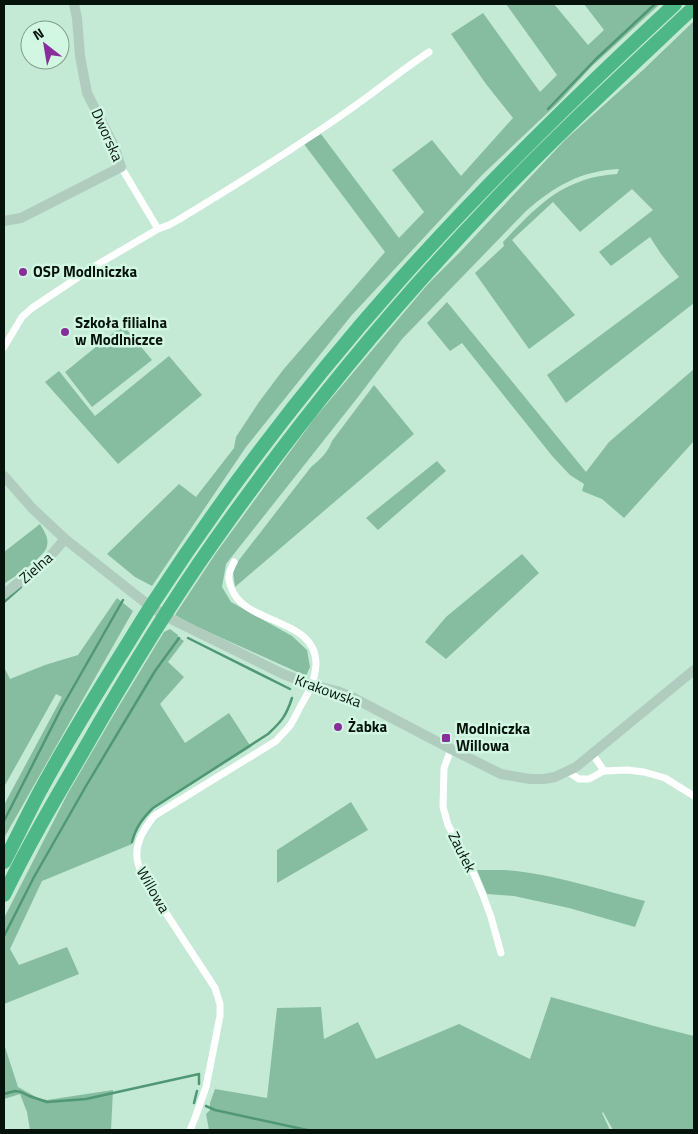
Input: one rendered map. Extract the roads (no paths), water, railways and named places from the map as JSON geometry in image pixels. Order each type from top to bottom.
[{"type":"highway","points":[[4,862],[40,792],[154,600],[254,458],[336,354],[398,281],[547,124],[675,4]]},
{"type":"highway","points":[[4,895],[28,848],[122,683],[160,622],[212,544],[297,429],[347,365],[486,208],[554,140],[694,8]]},
{"type":"street","name":"Dworska","points":[[4,222],[22,218],[121,168],[114,146],[87,92],[80,56],[74,4]]},
{"type":"street","points":[[4,347],[22,317],[32,308],[95,266],[158,229],[186,216],[285,153],[350,110],[407,66],[429,52]]},
{"type":"street","points":[[121,168],[158,229]]},
{"type":"street","name":"Krakowska","points":[[4,476],[32,508],[65,539],[142,600],[173,620],[283,674],[352,697],[451,750],[501,774],[530,779],[544,779],[555,777],[576,767],[694,670]]},
{"type":"street","name":"Zielna","points":[[4,594],[47,560],[65,539]]},
{"type":"street","name":"Willowa","points":[[190,1130],[206,1087],[220,1016],[220,1004],[215,988],[204,969],[145,881],[137,862],[137,848],[142,831],[154,816],[276,741],[290,725],[312,685],[316,673],[314,649],[303,636],[248,608],[238,600],[228,578],[234,562]]},
{"type":"street","name":"Zaułek","points":[[451,750],[444,768],[443,807],[448,825],[471,867],[492,917],[501,953]]},
{"type":"street","points":[[592,753],[604,771]]},
{"type":"street","points":[[567,771],[579,779],[590,779],[604,771],[627,770],[644,772],[665,778],[694,796]]},
{"type":"waterway","points":[[548,109],[596,59],[655,4]]},
{"type":"waterway","points":[[4,602],[21,587]]},
{"type":"waterway","points":[[4,821],[62,707],[123,600]]},
{"type":"waterway","points":[[4,936],[34,877],[86,786],[155,671],[179,638]]},
{"type":"waterway","points":[[188,638],[290,689]]},
{"type":"waterway","points":[[132,842],[135,832],[153,808],[268,734],[283,718],[292,698]]},
{"type":"waterway","points":[[4,1094],[15,1091],[21,1092],[47,1102],[86,1099],[199,1074],[199,1084]]},
{"type":"waterway","points":[[194,1103],[197,1091]]},
{"type":"waterway","points":[[206,1106],[215,1110],[307,1130]]},
{"type":"place","name":"OSP Modlniczka","points":[[23,272]]},
{"type":"place","name":"Szkoła filialna w Modlniczce","points":[[65,332]]},
{"type":"place","name":"Żabka","points":[[338,727]]},
{"type":"place","name":"Modlniczka Willowa","points":[[446,738]]}]
